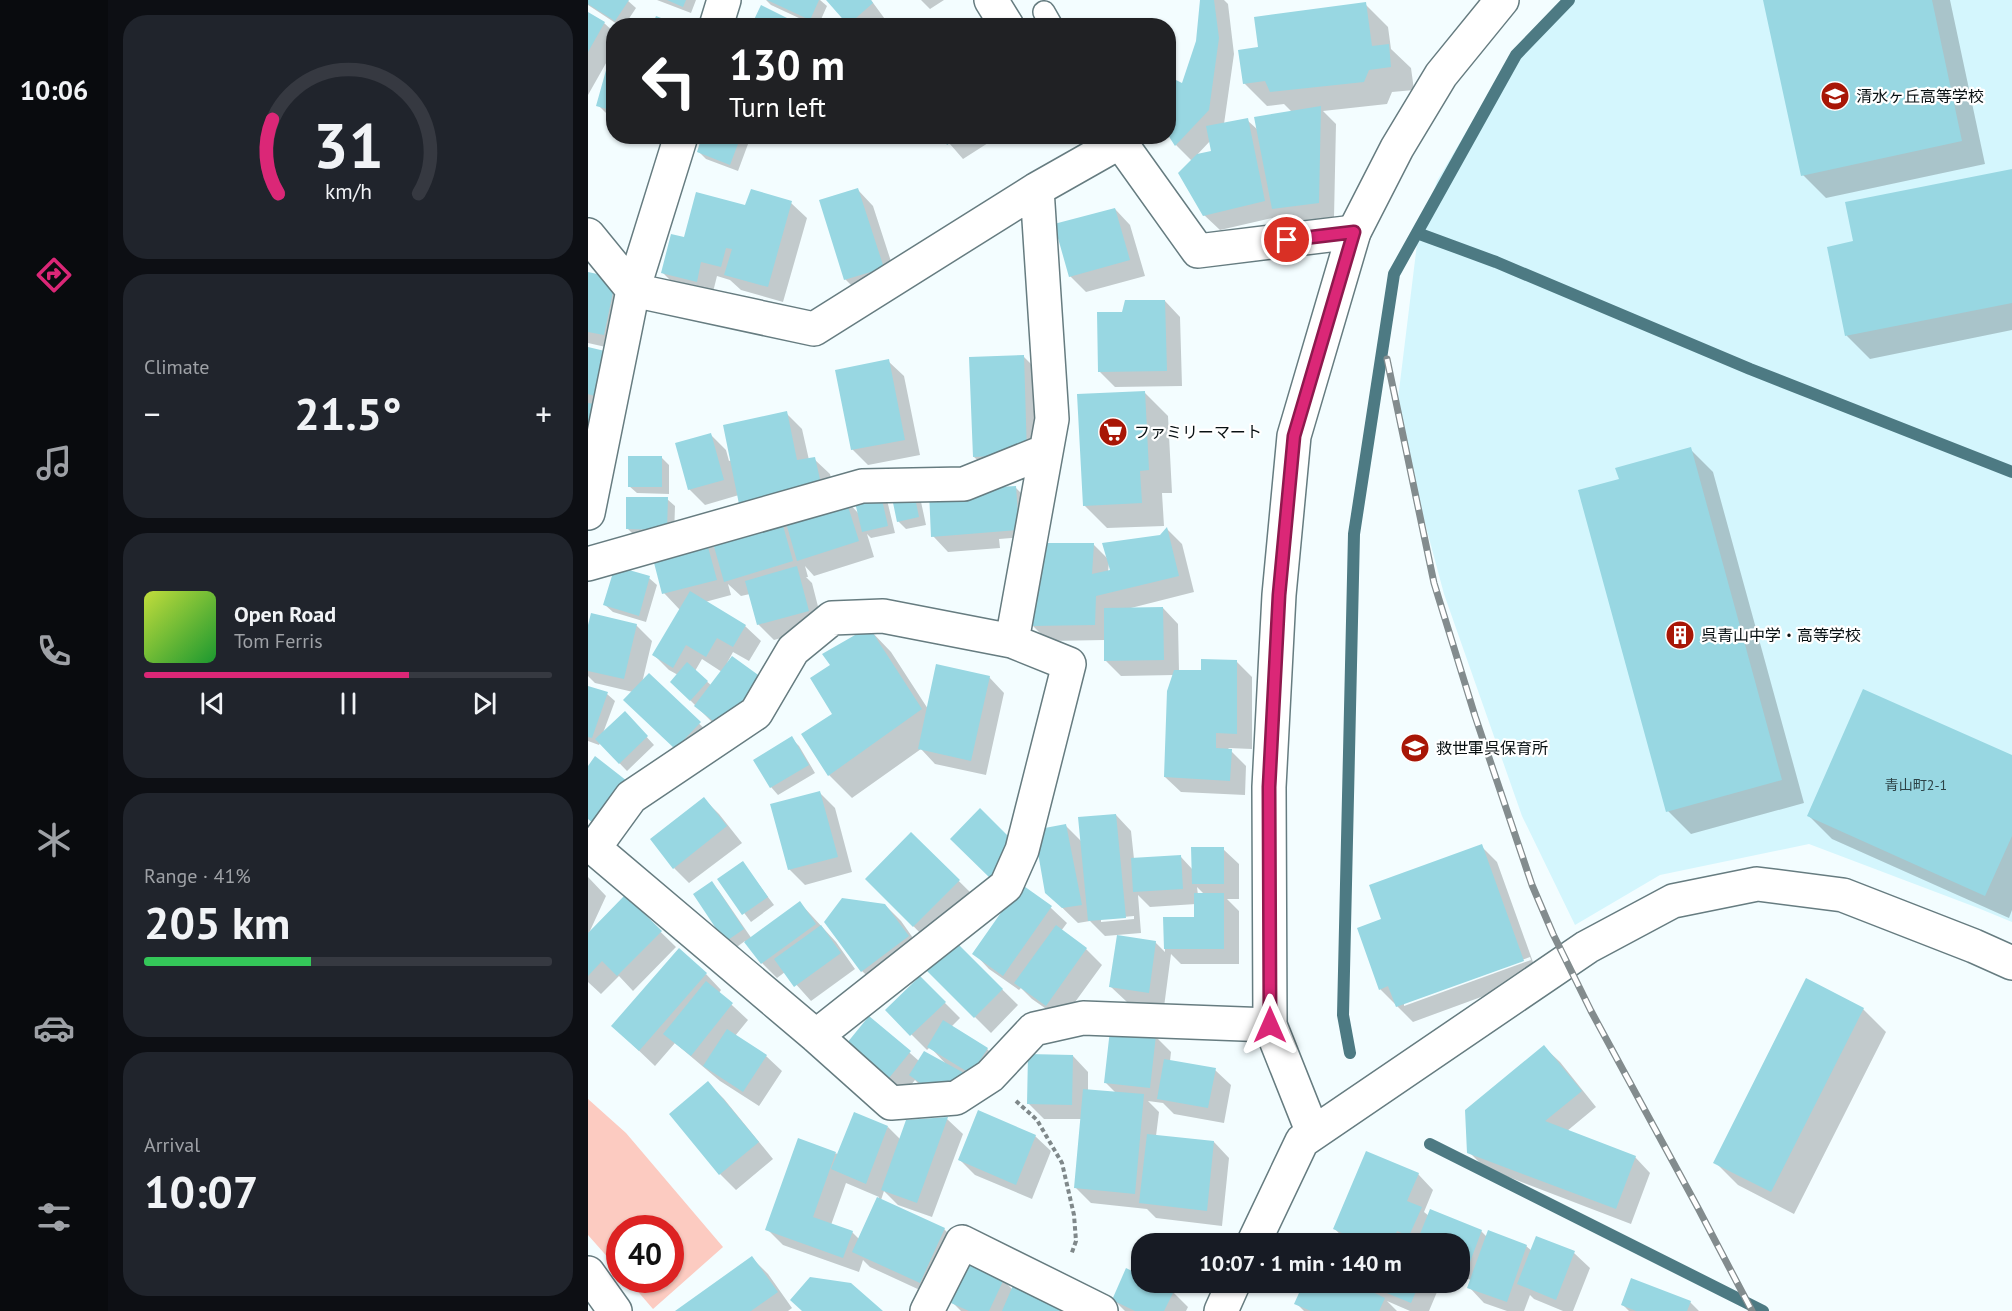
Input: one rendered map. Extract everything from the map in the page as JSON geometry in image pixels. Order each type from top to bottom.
[{"type":"street","points":[[718,18],[724,0]]},
{"type":"street","points":[[991,0],[1002,18]]},
{"type":"street","points":[[1313,1133],[1270,1025],[1269,787],[1279,595],[1294,436],[1354,232],[1397,148],[1442,75],[1502,0]]},
{"type":"street","points":[[588,513],[633,290],[679,144]]},
{"type":"street","points":[[588,235],[633,290],[814,329],[1038,189],[1082,148],[1098,144]]},
{"type":"street","points":[[1123,144],[1198,251],[1354,232]]},
{"type":"street","points":[[1012,640],[1052,418],[1038,189]]},
{"type":"street","points":[[588,564],[862,486],[964,484],[1046,451]]},
{"type":"street","points":[[816,1036],[1006,886],[1022,850],[1069,664],[1012,640],[883,616],[832,618],[793,650],[756,712],[631,797],[591,847],[816,1036],[891,1103],[956,1098],[990,1076],[1034,1029],[1083,1018],[1270,1025]]},
{"type":"street","points":[[1258,1233],[1302,1141],[1587,947],[1672,902],[1757,884],[1843,895],[2012,963]]},
{"type":"street","points":[[927,1311],[962,1242],[1101,1311]]},
{"type":"street","points":[[588,1273],[615,1311]]},
{"type":"street","points":[[1221,1311],[1229,1293]]},
{"type":"path","points":[[990,1076],[1037,1120],[1062,1163],[1074,1215],[1076,1241],[1059,1290]]},
{"type":"shaded area","points":[[1569,0],[2012,0],[2012,922],[1809,844],[1660,875],[1575,925],[1522,816],[1444,594],[1396,415],[1417,244],[1437,181],[1504,68]]},
{"type":"shaded area","points":[[588,1099],[626,1133],[723,1247],[684,1282],[684,1215],[606,1215],[606,1255],[588,1235]]},
{"type":"shaded area","points":[[639,1293],[671,1293],[653,1309]]},
{"type":"building","points":[[588,0],[629,0],[617,18],[610,18],[588,4]]},
{"type":"building","points":[[667,0],[686,0],[683,7]]},
{"type":"building","points":[[767,0],[819,0],[811,18],[806,18]]},
{"type":"building","points":[[826,0],[871,0],[873,3],[856,18],[842,18]]},
{"type":"building","points":[[1200,0],[1214,0],[1219,38],[1209,110],[1175,146],[1176,80],[1182,83],[1196,41]]},
{"type":"building","points":[[1763,0],[1932,0],[1962,141],[1801,176]]},
{"type":"building","points":[[1366,2],[1372,46],[1389,44],[1391,67],[1369,70],[1364,82],[1270,92],[1265,81],[1243,84],[1238,50],[1258,47],[1254,17]]},
{"type":"building","points":[[761,5],[787,18],[755,18]]},
{"type":"building","points":[[588,12],[605,22],[588,52]]},
{"type":"building","points":[[606,70],[606,109],[596,106]]},
{"type":"building","points":[[1321,106],[1319,203],[1272,209],[1254,117]]},
{"type":"building","points":[[1248,118],[1265,201],[1203,216],[1178,173],[1197,154],[1211,151],[1206,126]]},
{"type":"building","points":[[700,144],[738,144],[730,165],[697,152]]},
{"type":"building","points":[[2012,169],[2012,303],[1845,336],[1827,247],[1853,241],[1845,202]]},
{"type":"building","points":[[858,188],[884,268],[844,280],[819,200]]},
{"type":"building","points":[[751,189],[792,201],[768,287],[724,275],[732,249],[726,248],[721,267],[701,262],[697,282],[661,273],[671,234],[684,237],[696,192],[745,205]]},
{"type":"building","points":[[1115,208],[1130,260],[1069,277],[1054,224]]},
{"type":"building","points":[[588,272],[616,278],[604,335],[588,332]]},
{"type":"building","points":[[1125,300],[1165,300],[1167,371],[1098,372],[1097,312],[1122,312]]},
{"type":"building","points":[[588,347],[609,352],[598,397],[588,394]]},
{"type":"building","points":[[1024,355],[1027,455],[973,457],[969,357]]},
{"type":"building","points":[[889,359],[905,440],[851,450],[835,370]]},
{"type":"building","name":"ファミリーマート","points":[[1145,391],[1149,470],[1140,471],[1142,503],[1083,506],[1077,394]]},
{"type":"building","points":[[588,403],[595,404],[588,432]]},
{"type":"building","points":[[787,411],[797,460],[815,457],[823,493],[740,509],[723,425]]},
{"type":"building","points":[[711,433],[724,480],[688,490],[675,443]]},
{"type":"building","name":"呉青山中学・高等学校","points":[[1691,447],[1782,780],[1666,812],[1578,490],[1619,479],[1615,468]]},
{"type":"building","points":[[628,456],[662,456],[662,487],[628,487]]},
{"type":"building","points":[[1016,486],[1019,530],[931,537],[929,491]]},
{"type":"building","points":[[913,488],[919,517],[897,522],[891,493]]},
{"type":"building","points":[[880,491],[888,526],[862,532],[854,498]]},
{"type":"building","points":[[626,497],[668,497],[667,530],[626,529]]},
{"type":"building","points":[[845,497],[859,541],[797,561],[784,516]]},
{"type":"building","points":[[780,515],[793,561],[724,582],[711,536]]},
{"type":"building","points":[[1167,527],[1179,576],[1096,596],[1095,625],[1030,626],[1030,543],[1094,543],[1092,574],[1110,570],[1102,543],[1160,535]]},
{"type":"building","points":[[705,536],[717,580],[662,594],[651,551]]},
{"type":"building","points":[[615,566],[650,576],[639,616],[603,605]]},
{"type":"building","points":[[797,566],[809,611],[757,625],[745,581]]},
{"type":"building","points":[[690,591],[746,625],[733,647],[717,638],[706,657],[686,645],[673,668],[652,655]]},
{"type":"building","points":[[1163,607],[1164,660],[1104,661],[1104,608]]},
{"type":"building","points":[[591,613],[637,624],[624,679],[588,671],[588,625]]},
{"type":"building","points":[[869,627],[922,709],[828,776],[801,734],[832,714],[810,678],[830,665],[822,654]]},
{"type":"building","points":[[732,656],[761,677],[722,728],[694,706]]},
{"type":"building","points":[[1201,659],[1237,660],[1237,734],[1216,733],[1216,748],[1232,749],[1230,781],[1164,777],[1167,691],[1174,670],[1201,670]]},
{"type":"building","points":[[687,662],[708,681],[690,701],[670,682]]},
{"type":"building","points":[[936,664],[990,676],[971,761],[918,749]]},
{"type":"building","points":[[649,673],[701,722],[675,749],[623,700]]},
{"type":"building","points":[[588,686],[608,692],[592,738],[588,737]]},
{"type":"building","name":"呉青山中学・高等学校","points":[[1863,689],[2012,755],[2012,836],[1985,896],[1807,816]]},
{"type":"building","points":[[625,711],[648,736],[619,764],[595,739]]},
{"type":"building","points":[[792,736],[809,765],[770,788],[753,760]]},
{"type":"building","points":[[595,756],[627,781],[594,824],[588,819],[588,766]]},
{"type":"building","points":[[820,791],[838,857],[788,870],[770,804]]},
{"type":"building","points":[[704,797],[727,826],[673,869],[650,839]]},
{"type":"building","points":[[980,808],[1022,850],[992,880],[950,839]]},
{"type":"building","points":[[1116,814],[1126,918],[1088,921],[1078,817]]},
{"type":"building","points":[[1066,824],[1082,905],[1062,908],[1045,893],[1034,830]]},
{"type":"building","points":[[911,832],[960,880],[913,927],[865,879]]},
{"type":"building","points":[[1482,844],[1524,961],[1396,1007],[1388,986],[1379,990],[1357,928],[1381,919],[1369,885]]},
{"type":"building","points":[[1191,847],[1224,847],[1224,884],[1192,884]]},
{"type":"building","points":[[1181,855],[1183,889],[1133,892],[1131,858]]},
{"type":"building","points":[[743,861],[768,897],[742,915],[717,879]]},
{"type":"building","points":[[712,881],[744,929],[725,942],[693,894]]},
{"type":"building","points":[[1021,884],[1052,906],[1003,976],[972,954]]},
{"type":"building","points":[[1194,893],[1224,893],[1224,949],[1164,949],[1163,917],[1194,917]]},
{"type":"building","points":[[625,895],[662,931],[617,976],[602,961],[588,976],[588,933]]},
{"type":"building","points":[[842,898],[885,904],[909,936],[861,972],[824,922]]},
{"type":"building","points":[[800,901],[816,924],[761,964],[744,942]]},
{"type":"building","points":[[821,925],[841,953],[794,987],[774,959]]},
{"type":"building","points":[[1056,925],[1087,948],[1046,1006],[1014,983]]},
{"type":"building","points":[[1117,935],[1156,941],[1149,993],[1109,987]]},
{"type":"building","points":[[955,941],[1003,989],[974,1018],[926,970]]},
{"type":"building","points":[[679,948],[707,973],[639,1051],[611,1026]]},
{"type":"building","points":[[920,976],[946,1002],[910,1036],[885,1010]]},
{"type":"building","points":[[1806,978],[1864,1008],[1771,1192],[1713,1163]]},
{"type":"building","points":[[706,981],[733,1003],[691,1056],[663,1034]]},
{"type":"building","points":[[869,1016],[911,1051],[889,1078],[847,1043]]},
{"type":"building","points":[[943,1020],[988,1048],[971,1074],[927,1047]]},
{"type":"building","points":[[727,1029],[767,1055],[743,1092],[703,1066]]},
{"type":"building","points":[[1110,1030],[1156,1035],[1150,1088],[1104,1083]]},
{"type":"building","points":[[1544,1045],[1582,1091],[1545,1121],[1636,1156],[1616,1209],[1467,1153],[1465,1110]]},
{"type":"building","points":[[924,1051],[964,1073],[948,1085],[923,1085],[909,1075]]},
{"type":"building","points":[[1028,1054],[1073,1055],[1072,1105],[1027,1104]]},
{"type":"building","points":[[1164,1059],[1216,1068],[1208,1108],[1157,1099]]},
{"type":"building","points":[[708,1081],[759,1142],[719,1175],[669,1114]]},
{"type":"building","points":[[1083,1089],[1144,1094],[1135,1194],[1074,1188]]},
{"type":"building","points":[[978,1110],[1036,1135],[1016,1185],[958,1160]]},
{"type":"building","points":[[854,1112],[888,1126],[866,1184],[831,1169]]},
{"type":"building","points":[[948,1117],[917,1203],[881,1190],[906,1120]]},
{"type":"building","points":[[1147,1134],[1214,1141],[1207,1211],[1139,1203]]},
{"type":"building","points":[[798,1138],[836,1152],[813,1217],[853,1231],[843,1258],[765,1230]]},
{"type":"building","points":[[1366,1151],[1419,1173],[1407,1201],[1422,1207],[1410,1233],[1397,1231],[1396,1233],[1342,1233],[1333,1229]]},
{"type":"building","points":[[877,1197],[945,1228],[920,1283],[852,1252]]},
{"type":"building","points":[[1430,1209],[1482,1230],[1470,1262],[1470,1233],[1420,1233]]},
{"type":"building","points":[[1488,1230],[1527,1245],[1507,1302],[1470,1289],[1470,1280]]},
{"type":"building","points":[[1536,1236],[1575,1251],[1556,1300],[1517,1284]]},
{"type":"building","points":[[752,1256],[778,1292],[751,1311],[675,1311]]},
{"type":"building","points":[[969,1263],[1004,1279],[989,1311],[969,1311],[951,1303]]},
{"type":"building","points":[[1126,1268],[1131,1270],[1131,1293],[1173,1293],[1164,1311],[1135,1311],[1112,1300]]},
{"type":"building","points":[[810,1277],[851,1283],[883,1311],[802,1311],[790,1300]]},
{"type":"building","points":[[1631,1278],[1691,1301],[1687,1311],[1636,1311],[1621,1305]]},
{"type":"building","points":[[1014,1283],[1076,1311],[1002,1311]]},
{"type":"building","points":[[1299,1293],[1375,1293],[1385,1298],[1379,1311],[1311,1311],[1294,1304]]},
{"type":"building","points":[[1387,1293],[1415,1293],[1411,1303]]},
{"type":"waterway","points":[[1350,1053],[1343,1015],[1354,534],[1394,274],[1516,55],[1569,0]]},
{"type":"waterway","points":[[1417,233],[1496,262],[1750,369],[2012,472]]},
{"type":"waterway","points":[[1430,1144],[1763,1311]]},
{"type":"railway","points":[[1387,359],[1434,583],[1475,716],[1532,885],[1591,1011],[1752,1311]]},
{"type":"place","name":"清水ヶ丘高等学校","points":[[1835,96]]},
{"type":"place","name":"ファミリーマート","points":[[1113,432]]},
{"type":"place","name":"呉青山中学・高等学校","points":[[1680,635]]},
{"type":"place","name":"救世軍呉保育所","points":[[1415,748]]},
{"type":"route","points":[[1270,1025],[1269,787],[1279,595],[1294,436],[1354,232],[1287,240]]}]
